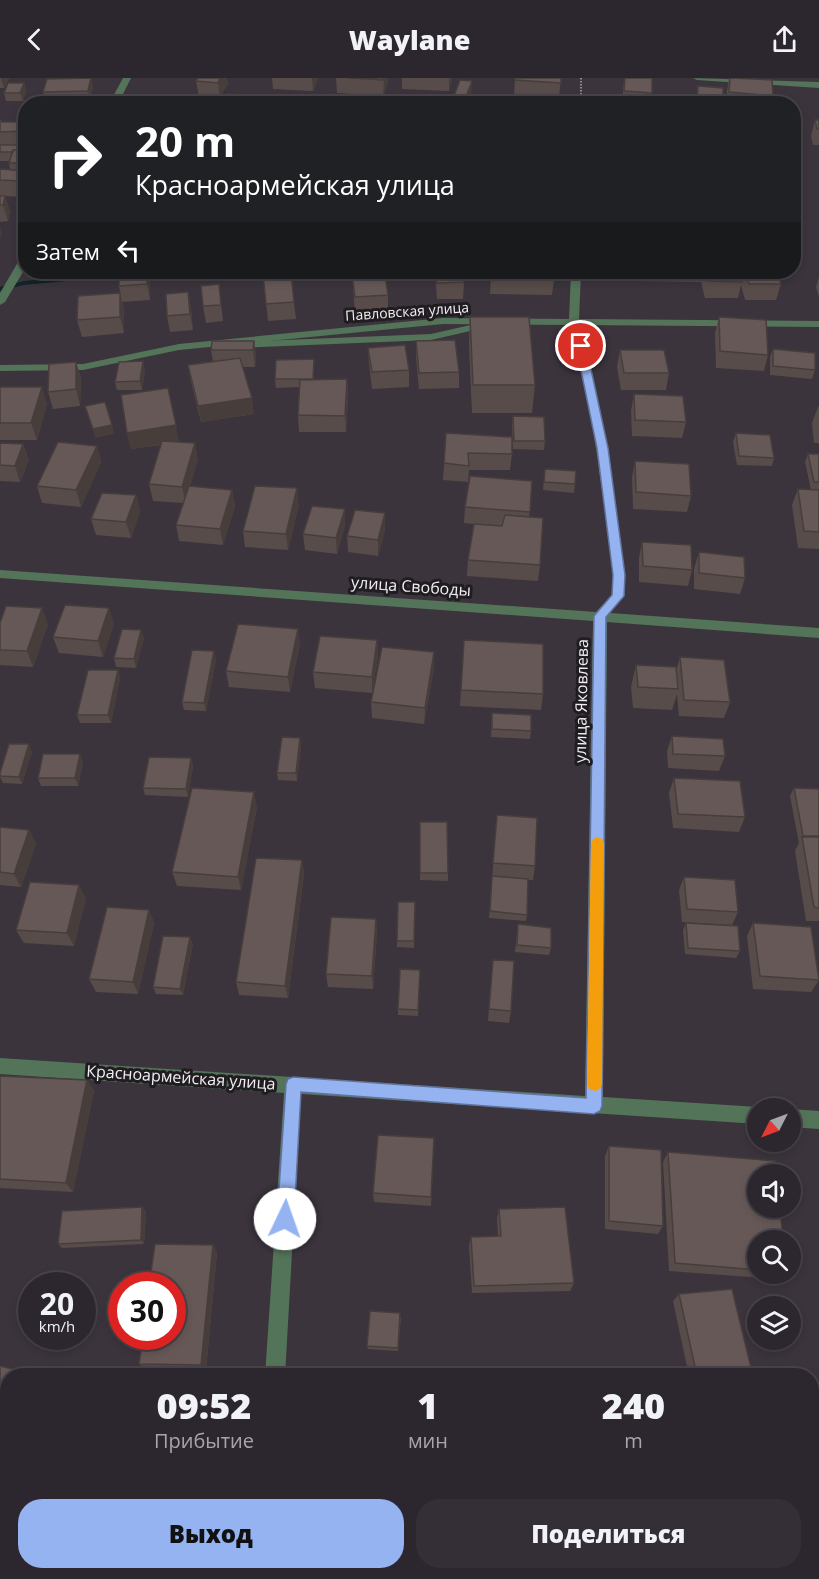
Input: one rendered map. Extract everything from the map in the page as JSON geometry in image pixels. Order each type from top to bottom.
[{"type":"street","points":[[117,96],[127,78]]},
{"type":"street","points":[[697,78],[819,85]]},
{"type":"street","points":[[0,302],[18,271]]},
{"type":"street","points":[[576,279],[574,323],[581,346],[602,448],[619,575],[618,596],[600,616]]},
{"type":"street","points":[[0,368],[83,367],[180,347],[431,338],[496,322],[819,324]]},
{"type":"street","name":"улица Свободы","points":[[0,574],[819,633]]},
{"type":"street","name":"улица Яковлева","points":[[594,1106],[600,616]]},
{"type":"street","name":"Красноармейская улица","points":[[0,1066],[747,1115]]},
{"type":"street","points":[[275,1368],[293,1084]]},
{"type":"street","points":[[801,1119],[819,1120]]},
{"type":"path","points":[[581,96],[582,78]]},
{"type":"building","points":[[91,78],[88,91],[43,92],[47,79]]},
{"type":"building","points":[[198,78],[220,78],[218,83],[196,81]]},
{"type":"building","points":[[349,78],[384,78],[383,80]]},
{"type":"building","points":[[515,78],[561,78],[561,83],[515,80]]},
{"type":"building","points":[[625,78],[652,78],[652,93],[624,91]]},
{"type":"building","points":[[730,78],[772,80],[773,96],[729,92]]},
{"type":"building","points":[[460,80],[472,81],[466,96],[454,96]]},
{"type":"building","points":[[8,83],[24,83],[20,93],[4,93]]},
{"type":"building","points":[[698,86],[723,88],[723,96],[697,96]]},
{"type":"building","points":[[227,94],[253,96],[226,96]]},
{"type":"building","points":[[815,120],[819,120],[819,129],[817,129]]},
{"type":"building","points":[[0,122],[18,122],[18,131],[0,132]]},
{"type":"building","points":[[0,145],[18,145],[18,150],[13,150],[13,152],[0,152]]},
{"type":"building","points":[[13,150],[18,150],[18,163],[9,163]]},
{"type":"building","points":[[0,169],[18,170],[18,181],[0,180]]},
{"type":"building","points":[[0,196],[5,196],[3,205],[0,205]]},
{"type":"building","points":[[119,279],[147,279],[147,284],[119,286]]},
{"type":"building","points":[[264,279],[292,279],[294,302],[266,304]]},
{"type":"building","points":[[353,279],[386,279],[388,295],[355,297]]},
{"type":"building","points":[[437,279],[463,279],[464,282],[437,283]]},
{"type":"building","points":[[708,279],[741,279],[742,282],[708,281]]},
{"type":"building","points":[[748,279],[779,279],[781,284],[749,284]]},
{"type":"building","points":[[219,284],[221,305],[203,306],[201,286]]},
{"type":"building","points":[[188,292],[190,314],[167,316],[166,294]]},
{"type":"building","points":[[120,293],[120,317],[77,320],[78,296]]},
{"type":"building","points":[[470,317],[529,317],[535,385],[473,385]]},
{"type":"building","points":[[719,317],[766,320],[768,355],[720,351]]},
{"type":"building","points":[[455,340],[459,372],[419,373],[416,341]]},
{"type":"building","points":[[212,341],[254,341],[253,350],[211,350]]},
{"type":"building","points":[[405,345],[409,370],[372,372],[368,348]]},
{"type":"building","points":[[773,349],[815,353],[815,370],[773,366]]},
{"type":"building","points":[[620,350],[664,350],[669,373],[624,373]]},
{"type":"building","points":[[240,358],[252,398],[198,406],[188,365]]},
{"type":"building","points":[[314,359],[313,379],[275,379],[276,360]]},
{"type":"building","points":[[143,361],[140,381],[115,382],[119,362]]},
{"type":"building","points":[[76,362],[76,389],[48,392],[49,364]]},
{"type":"building","points":[[347,379],[345,416],[298,415],[300,380]]},
{"type":"building","points":[[0,387],[42,387],[31,423],[0,423]]},
{"type":"building","points":[[168,388],[176,425],[127,433],[121,395]]},
{"type":"building","points":[[634,394],[683,396],[686,422],[635,420]]},
{"type":"building","points":[[105,402],[112,425],[93,429],[85,406]]},
{"type":"building","points":[[513,416],[544,417],[545,441],[514,441]]},
{"type":"building","points":[[446,433],[512,437],[512,454],[468,453],[469,466],[444,463]]},
{"type":"building","points":[[736,433],[770,435],[774,458],[739,456]]},
{"type":"building","points":[[162,441],[195,443],[182,487],[149,484]]},
{"type":"building","points":[[58,442],[97,446],[76,490],[37,486]]},
{"type":"building","points":[[0,443],[23,444],[15,466],[0,465]]},
{"type":"building","points":[[808,454],[819,454],[819,482],[814,482]]},
{"type":"building","points":[[635,461],[689,464],[691,496],[636,492]]},
{"type":"building","points":[[545,469],[576,471],[575,484],[544,482]]},
{"type":"building","points":[[470,476],[532,481],[530,512],[465,507]]},
{"type":"building","points":[[189,486],[232,490],[220,529],[176,525]]},
{"type":"building","points":[[255,486],[297,488],[286,534],[243,531]]},
{"type":"building","points":[[798,489],[819,490],[819,532],[804,531]]},
{"type":"building","points":[[102,493],[136,495],[126,522],[91,519]]},
{"type":"building","points":[[312,506],[345,509],[336,538],[303,534]]},
{"type":"building","points":[[355,510],[385,513],[378,540],[347,536]]},
{"type":"building","points":[[505,515],[543,518],[540,565],[468,560],[474,524],[502,526]]},
{"type":"building","points":[[642,542],[691,545],[692,570],[643,566]]},
{"type":"building","points":[[699,552],[744,557],[745,578],[699,573]]},
{"type":"building","points":[[65,605],[109,608],[98,641],[53,637]]},
{"type":"building","points":[[6,606],[42,608],[27,651],[0,650],[0,623]]},
{"type":"building","points":[[238,624],[298,629],[288,677],[226,671]]},
{"type":"building","points":[[122,629],[141,630],[134,659],[114,658]]},
{"type":"building","points":[[320,636],[377,640],[372,677],[313,672]]},
{"type":"building","points":[[464,640],[543,644],[543,694],[461,690]]},
{"type":"building","points":[[382,647],[434,652],[425,708],[371,702]]},
{"type":"building","points":[[192,650],[214,651],[204,703],[182,702]]},
{"type":"building","points":[[680,657],[724,660],[730,702],[684,700]]},
{"type":"building","points":[[636,665],[676,667],[678,689],[638,687]]},
{"type":"building","points":[[88,670],[118,670],[108,715],[77,715]]},
{"type":"building","points":[[492,713],[531,715],[531,731],[492,729]]},
{"type":"building","points":[[672,736],[723,739],[725,756],[673,754]]},
{"type":"building","points":[[282,737],[300,738],[296,773],[277,773]]},
{"type":"building","points":[[9,744],[29,744],[19,777],[0,776]]},
{"type":"building","points":[[43,754],[80,754],[75,778],[38,778]]},
{"type":"building","points":[[149,757],[191,758],[186,789],[143,788]]},
{"type":"building","points":[[674,778],[740,781],[745,817],[678,814]]},
{"type":"building","points":[[192,788],[254,792],[238,877],[172,872]]},
{"type":"building","points":[[794,788],[819,789],[819,836],[803,836]]},
{"type":"building","points":[[497,815],[537,818],[535,866],[493,863]]},
{"type":"building","points":[[420,822],[447,822],[448,873],[420,873]]},
{"type":"building","points":[[0,827],[29,830],[14,874],[0,872]]},
{"type":"building","points":[[802,837],[819,837],[819,908],[814,907]]},
{"type":"building","points":[[256,858],[302,860],[285,986],[236,982]]},
{"type":"building","points":[[492,876],[528,879],[527,915],[490,911]]},
{"type":"building","points":[[684,877],[735,880],[738,912],[687,909]]},
{"type":"building","points":[[30,882],[79,885],[67,933],[16,930]]},
{"type":"building","points":[[398,902],[415,902],[414,941],[397,941]]},
{"type":"building","points":[[107,907],[149,910],[133,982],[89,979]]},
{"type":"building","points":[[331,917],[376,919],[372,976],[326,974]]},
{"type":"building","points":[[686,923],[738,926],[740,951],[688,948]]},
{"type":"building","points":[[753,923],[811,927],[819,980],[760,976]]},
{"type":"building","points":[[518,924],[551,928],[551,948],[517,945]]},
{"type":"building","points":[[163,936],[190,937],[180,989],[153,987]]},
{"type":"building","points":[[493,960],[514,961],[511,1011],[489,1009]]},
{"type":"building","points":[[400,969],[420,970],[418,1010],[398,1009]]},
{"type":"building","points":[[0,1076],[87,1080],[66,1183],[0,1179]]},
{"type":"building","points":[[378,1135],[434,1138],[431,1197],[373,1193]]},
{"type":"building","points":[[609,1146],[661,1150],[663,1226],[609,1221]]},
{"type":"building","points":[[668,1152],[775,1161],[775,1164],[747,1164],[747,1218],[781,1218],[782,1230],[747,1230],[747,1269],[675,1263]]},
{"type":"building","points":[[142,1207],[141,1240],[58,1244],[62,1211]]},
{"type":"building","points":[[565,1207],[574,1283],[474,1286],[471,1237],[501,1236],[499,1209]]},
{"type":"building","points":[[155,1244],[213,1245],[201,1365],[139,1364],[141,1350],[186,1350],[186,1272],[151,1272]]},
{"type":"building","points":[[732,1289],[751,1368],[695,1368],[679,1294]]},
{"type":"building","points":[[370,1311],[400,1313],[398,1348],[367,1346]]},
{"type":"waterway","points":[[0,289],[24,283],[66,279]]},
{"type":"slow traffic","points":[[595,1084],[598,843]]},
{"type":"route","points":[[285,1219],[293,1084],[594,1106],[600,616],[618,596],[619,575],[602,448],[581,346]]}]
